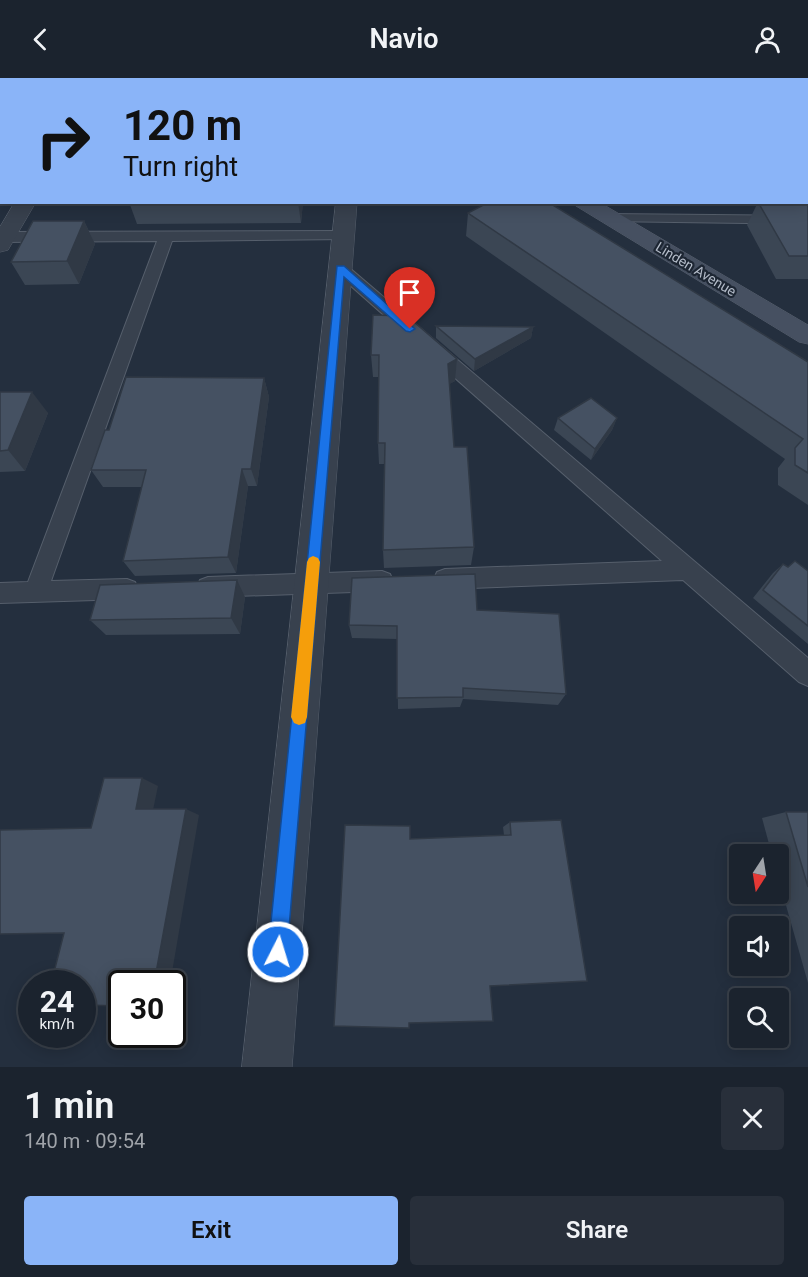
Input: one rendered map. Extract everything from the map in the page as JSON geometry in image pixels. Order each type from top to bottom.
[{"type":"main road","name":"Linden Avenue","points":[[586,204],[808,336]]},
{"type":"street","points":[[2,240],[26,204]]},
{"type":"street","points":[[267,1067],[343,236]]},
{"type":"lane","points":[[609,218],[808,220]]},
{"type":"lane","points":[[36,592],[166,236]]},
{"type":"lane","points":[[2,240],[166,236],[343,236],[689,570],[808,674]]},
{"type":"lane","points":[[185,587],[689,570]]},
{"type":"lane","points":[[0,593],[150,588]]},
{"type":"building","points":[[485,204],[551,204],[808,362],[808,473],[795,465],[795,448],[803,439],[468,213]]},
{"type":"building","points":[[759,204],[808,204],[808,256],[789,256]]},
{"type":"building","points":[[33,221],[84,221],[67,261],[11,262]]},
{"type":"building","points":[[373,315],[407,316],[457,359],[448,364],[454,447],[467,447],[474,547],[383,550],[385,443],[378,443],[379,355],[371,355]]},
{"type":"building","points":[[436,326],[533,327],[475,359]]},
{"type":"building","points":[[126,377],[264,378],[251,469],[242,469],[228,557],[123,561],[146,470],[91,470],[105,430],[109,430]]},
{"type":"building","points":[[0,392],[32,392],[8,450],[0,451]]},
{"type":"building","points":[[591,398],[617,418],[595,449],[558,418]]},
{"type":"building","points":[[795,561],[808,571],[808,626],[763,590],[783,564],[788,567]]},
{"type":"building","points":[[475,574],[477,610],[559,614],[566,694],[463,688],[463,697],[397,698],[397,626],[349,625],[352,578]]},
{"type":"building","points":[[237,580],[231,618],[90,620],[100,585]]},
{"type":"building","points":[[104,778],[142,778],[136,809],[186,809],[157,970],[108,970],[108,1006],[96,1005],[96,970],[55,970],[64,933],[0,934],[0,830],[91,828]]},
{"type":"building","points":[[786,812],[808,812],[808,887]]},
{"type":"building","points":[[561,820],[587,981],[490,986],[493,1021],[409,1023],[409,1028],[334,1026],[345,825],[410,826],[410,839],[511,835],[510,822]]},
{"type":"slow traffic","points":[[299,717],[313,562]]},
{"type":"route","points":[[278,952],[340,268],[410,329]]}]
